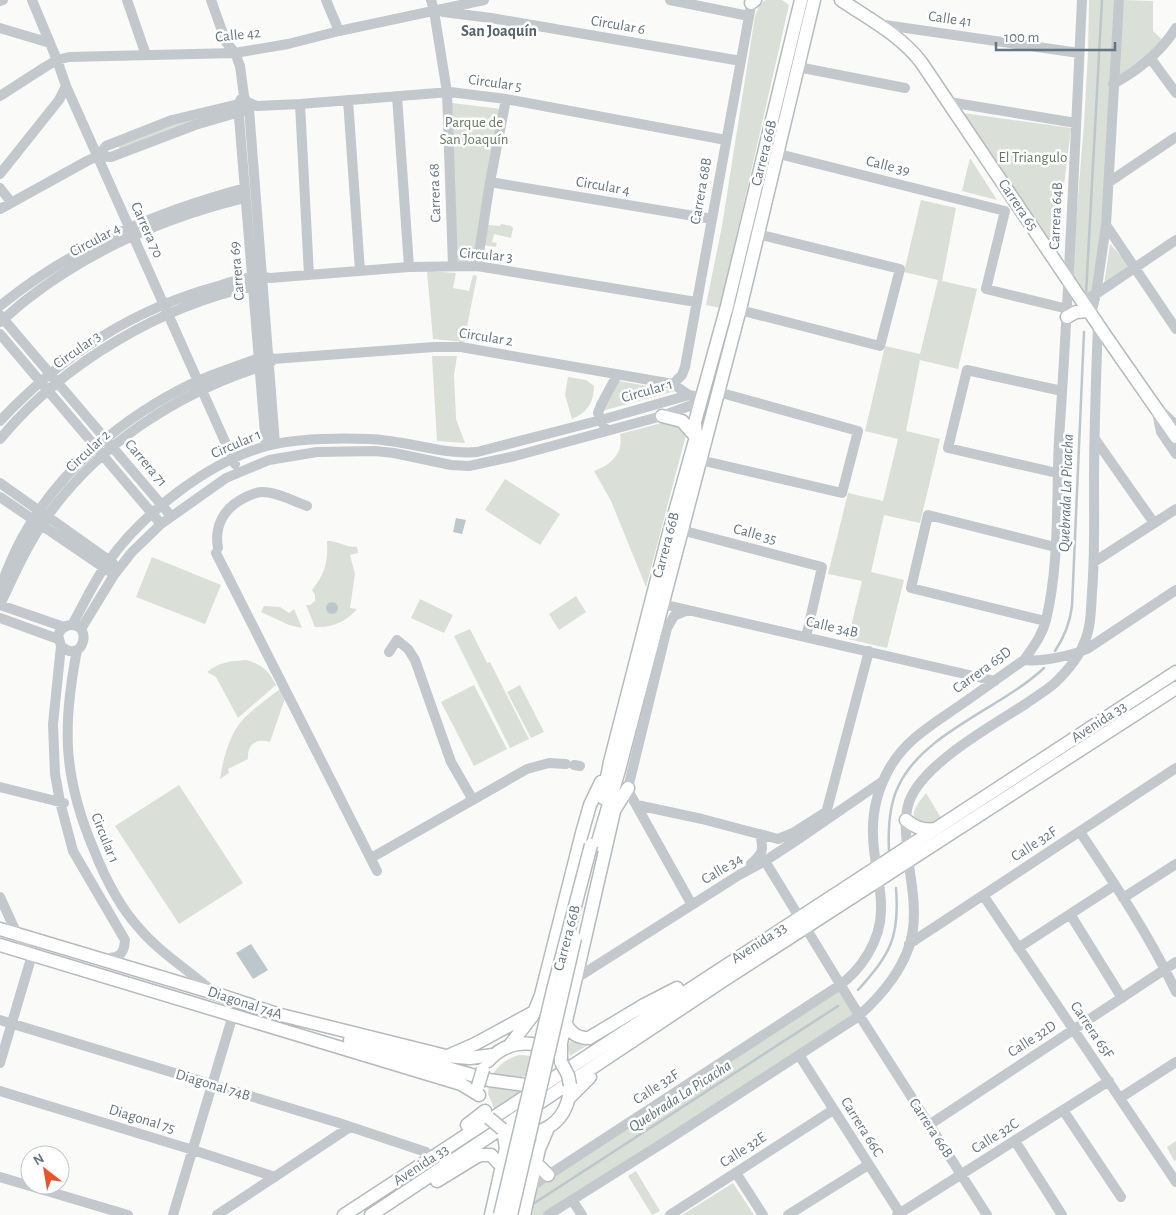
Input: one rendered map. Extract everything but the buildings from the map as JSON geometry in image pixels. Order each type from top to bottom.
[{"type":"main road","name":"Carrera 66B","points":[[536,1089],[553,990],[662,604],[710,423],[740,309],[814,0]]},
{"type":"main road","name":"Carrera 65","points":[[841,0],[894,35],[912,51],[1156,406],[1176,438]]},
{"type":"main road","name":"Carrera 66B","points":[[615,766],[667,540],[696,437],[694,397],[705,387],[727,306],[765,150],[798,2]]},
{"type":"main road","points":[[1067,313],[1076,312],[1093,316]]},
{"type":"main road","points":[[710,423],[694,397],[718,392]]},
{"type":"main road","points":[[662,416],[682,420],[696,437]]},
{"type":"main road","points":[[656,624],[663,641]]},
{"type":"main road","name":"Avenida 33","points":[[343,1215],[536,1089],[803,922],[876,868],[1176,672]]},
{"type":"main road","name":"Avenida 33","points":[[803,922],[879,881],[1176,688]]},
{"type":"main road","points":[[561,1061],[560,1044],[615,809],[615,766]]},
{"type":"main road","points":[[510,1045],[534,1012],[541,994],[590,805],[615,766]]},
{"type":"main road","points":[[615,809],[628,788]]},
{"type":"main road","points":[[906,820],[916,828],[936,829]]},
{"type":"main road","name":"Diagonal 74A","points":[[0,929],[278,1014],[446,1056],[470,1058],[493,1055]]},
{"type":"main road","points":[[554,943],[557,951],[561,954],[572,956],[581,952]]},
{"type":"main road","name":"Diagonal 74A","points":[[0,945],[478,1090]]},
{"type":"main road","points":[[565,1022],[574,1035],[589,1038],[644,1004],[720,975]]},
{"type":"main road","points":[[569,1098],[586,1080],[679,1019],[720,975]]},
{"type":"main road","name":"Avenida 33","points":[[371,1215],[720,975]]},
{"type":"main road","points":[[541,994],[555,989],[571,997]]},
{"type":"main road","points":[[446,1056],[475,1044],[534,1012]]},
{"type":"main road","points":[[278,1014],[316,1031],[466,1074],[536,1089]]},
{"type":"main road","points":[[524,1215],[542,1141],[548,1128],[563,1112],[569,1098],[570,1085],[568,1075],[561,1061],[553,1053],[538,1045],[521,1043],[510,1045],[493,1055],[483,1069],[478,1090],[487,1114],[503,1129],[514,1133],[525,1134],[548,1128]]},
{"type":"main road","points":[[493,1214],[536,1089]]},
{"type":"main road","points":[[511,1215],[536,1089]]},
{"type":"main road","points":[[343,1215],[370,1192],[426,1152],[487,1114]]},
{"type":"main road","points":[[493,1214],[506,1148],[503,1129]]},
{"type":"main road","points":[[382,1215],[481,1155],[491,1155],[502,1167]]},
{"type":"main road","points":[[536,1163],[548,1175]]},
{"type":"street","name":"Carrera 70","points":[[32,0],[66,86],[239,472]]},
{"type":"street","points":[[127,0],[146,55]]},
{"type":"street","name":"Carrera 69","points":[[211,0],[226,42],[235,53],[240,66],[246,105],[266,361],[270,445]]},
{"type":"street","points":[[326,0],[339,31]]},
{"type":"street","name":"Carrera 68","points":[[431,0],[447,92],[453,266]]},
{"type":"street","name":"Calle 42","points":[[0,96],[57,60],[69,57],[235,53],[288,44],[339,31],[484,0]]},
{"type":"street","points":[[491,0],[485,11],[491,18]]},
{"type":"street","points":[[670,0],[749,16]]},
{"type":"street","name":"Carrera 64B","points":[[1068,280],[1082,0]]},
{"type":"street","points":[[548,1215],[799,1055],[877,1000],[888,986],[910,944],[913,930],[913,888],[906,820],[910,800],[929,772],[1042,692],[1064,673],[1079,652],[1086,636],[1091,613],[1094,562],[1095,438],[1093,316],[1106,225],[1118,0]]},
{"type":"street","name":"Carrera 68B","points":[[673,384],[684,371],[753,1]]},
{"type":"street","name":"Circular 6","points":[[434,10],[741,61]]},
{"type":"street","name":"Calle 41","points":[[877,24],[1079,54]]},
{"type":"street","points":[[0,28],[50,44]]},
{"type":"street","points":[[1113,84],[1134,73],[1152,59],[1168,41],[1176,28]]},
{"type":"street","points":[[1152,59],[1176,93]]},
{"type":"street","points":[[798,67],[904,88]]},
{"type":"street","points":[[0,174],[59,100],[66,86]]},
{"type":"street","name":"Circular 5","points":[[0,209],[98,156],[111,156],[246,105],[300,104],[447,92],[506,99],[726,140]]},
{"type":"street","points":[[397,96],[409,267]]},
{"type":"street","points":[[477,266],[490,182],[506,99]]},
{"type":"street","points":[[348,100],[360,271]]},
{"type":"street","points":[[948,102],[1076,123]]},
{"type":"street","points":[[300,104],[309,275]]},
{"type":"street","name":"Carrera 69","points":[[246,105],[245,193],[260,280]]},
{"type":"street","points":[[1109,182],[1176,137]]},
{"type":"street","name":"Calle 39","points":[[765,150],[1005,211],[986,289],[1067,313]]},
{"type":"street","name":"Circular 4","points":[[490,182],[712,219]]},
{"type":"street","points":[[0,188],[12,202]]},
{"type":"street","name":"Circular 4","points":[[0,306],[52,268],[87,248],[245,193]]},
{"type":"street","points":[[1106,225],[1176,329]]},
{"type":"street","name":"Circular 4","points":[[1,318],[58,278],[131,232]]},
{"type":"street","points":[[727,306],[880,346],[900,269],[757,234]]},
{"type":"street","points":[[1080,298],[1096,294],[1176,240]]},
{"type":"street","name":"Circular 3","points":[[0,421],[50,373],[90,343],[138,316],[164,304],[206,289],[260,280],[309,275],[409,267],[477,266],[696,302]]},
{"type":"street","points":[[52,268],[58,278]]},
{"type":"street","name":"Circular 3","points":[[0,438],[58,382],[97,354],[168,315],[260,280]]},
{"type":"street","name":"Carrera 65D","points":[[842,987],[869,952],[877,933],[881,911],[873,823],[878,794],[894,760],[905,746],[1024,660],[1038,640],[1045,621],[1052,587],[1055,547],[1057,474],[1068,280]]},
{"type":"street","name":"Carrera 71","points":[[1,318],[58,382],[171,516]]},
{"type":"street","name":"Carrera 71","points":[[0,334],[161,524]]},
{"type":"street","points":[[90,343],[97,354]]},
{"type":"street","name":"Circular 2","points":[[0,587],[14,553],[40,518],[80,477],[99,451],[149,409],[199,386],[266,361],[448,346],[673,384],[694,397]]},
{"type":"street","points":[[1057,474],[948,448],[967,370],[1062,391]]},
{"type":"street","points":[[606,431],[598,413],[617,375]]},
{"type":"street","points":[[700,460],[842,493],[858,431],[718,392]]},
{"type":"street","name":"Circular 1","points":[[73,627],[106,564],[127,538],[152,514],[205,474],[233,459],[270,445],[316,440],[372,439],[396,441],[456,453],[478,452],[694,397]]},
{"type":"street","name":"Circular 1","points":[[73,627],[117,571],[161,524],[213,487],[239,472],[269,460],[317,452],[355,450],[394,452],[469,466],[515,456],[662,416],[694,397]]},
{"type":"street","name":"Carrera 65","points":[[1156,406],[1176,425]]},
{"type":"street","name":"Carrera 65","points":[[1156,406],[1161,432],[1176,454]]},
{"type":"street","points":[[1095,438],[1154,523]]},
{"type":"street","points":[[0,483],[40,518],[117,571]]},
{"type":"street","points":[[307,506],[275,494],[264,492],[255,493],[237,501],[227,510],[218,528],[218,551],[377,871]]},
{"type":"street","points":[[0,497],[40,518]]},
{"type":"street","points":[[1094,562],[1176,509]]},
{"type":"street","points":[[1045,621],[911,588],[928,515],[1055,547]]},
{"type":"street","name":"Circular 2","points":[[0,605],[40,518]]},
{"type":"street","name":"Calle 35","points":[[681,530],[822,567],[806,637]]},
{"type":"street","points":[[1024,660],[1032,661],[1079,652],[1102,640],[1176,590]]},
{"type":"street","name":"Calle 34B","points":[[662,604],[995,681]]},
{"type":"street","points":[[0,605],[73,627],[83,633],[83,644],[77,650],[68,651],[59,642],[0,618]]},
{"type":"street","points":[[688,610],[671,619],[663,641],[628,788],[692,905]]},
{"type":"street","points":[[59,642],[59,632],[73,627]]},
{"type":"street","points":[[1086,636],[1102,640]]},
{"type":"street","points":[[389,652],[397,640],[408,649],[415,660],[451,762],[473,800]]},
{"type":"street","name":"Circular 1","points":[[59,642],[53,724],[55,774],[60,802],[74,851],[125,940],[125,948],[120,955],[113,958],[100,959]]},
{"type":"street","name":"Circular 1","points":[[77,650],[70,687],[67,723],[71,778],[77,807],[104,876],[128,915],[146,935],[214,993]]},
{"type":"street","points":[[823,823],[869,651]]},
{"type":"street","points":[[1060,656],[1064,665],[1064,673]]},
{"type":"street","points":[[371,858],[527,769],[549,763],[573,765]]},
{"type":"street","name":"Calle 32F","points":[[910,944],[1176,768]]},
{"type":"street","name":"Calle 34","points":[[575,979],[739,875],[765,861],[883,781]]},
{"type":"street","points":[[0,787],[77,807]]},
{"type":"street","points":[[637,805],[702,819],[778,839],[784,838],[826,812]]},
{"type":"street","points":[[1080,832],[1115,884],[1166,969],[1176,992]]},
{"type":"street","points":[[739,875],[760,855],[763,849],[760,834]]},
{"type":"street","name":"Carrera 66B","points":[[765,861],[858,1013],[987,1215]]},
{"type":"street","points":[[1123,898],[1176,864]]},
{"type":"street","points":[[1018,948],[1115,884]]},
{"type":"street","points":[[100,898],[113,892]]},
{"type":"street","name":"Carrera 65F","points":[[984,896],[1176,1182]]},
{"type":"street","points":[[0,897],[17,934],[32,955],[0,1064]]},
{"type":"street","points":[[1070,914],[1122,998]]},
{"type":"street","name":"Calle 32D","points":[[930,1125],[1176,962]]},
{"type":"street","name":"Calle 32F","points":[[493,1214],[548,1175],[842,987]]},
{"type":"street","points":[[173,1215],[232,1015]]},
{"type":"street","name":"Diagonal 74B","points":[[0,1020],[426,1152]]},
{"type":"street","name":"Carrera 66C","points":[[799,1055],[899,1214]]},
{"type":"street","points":[[1120,1098],[1176,1062]]},
{"type":"street","name":"Calle 32C","points":[[899,1214],[1109,1082]]},
{"type":"street","name":"Diagonal 75","points":[[0,1091],[275,1176]]},
{"type":"street","name":"Calle 32E","points":[[670,1215],[833,1110]]},
{"type":"street","points":[[1063,1110],[1121,1196]]},
{"type":"street","points":[[217,1215],[350,1127]]},
{"type":"street","points":[[1015,1141],[1062,1215]]},
{"type":"street","points":[[788,1215],[868,1165]]},
{"type":"street","points":[[736,1173],[763,1215]]},
{"type":"street","points":[[0,1177],[128,1215]]},
{"type":"street","points":[[572,1200],[582,1215]]},
{"type":"green space","points":[[765,0],[782,0],[789,5],[720,308],[706,305],[722,226],[755,16],[759,6]]},
{"type":"green space","points":[[1089,0],[1116,0],[1104,193],[1095,290],[1082,294],[1071,281],[1084,124]]},
{"type":"green space","points":[[1122,0],[1153,1],[1153,31],[1164,41],[1146,57],[1118,76]]},
{"type":"green space","name":"Parque de San Joaquín","points":[[452,103],[502,109],[474,261],[455,262]]},
{"type":"green space","name":"El Triangulo","points":[[963,113],[1071,128],[1056,251]]},
{"type":"green space","points":[[226,114],[173,128],[120,149],[117,144],[171,123]]},
{"type":"green space","points":[[970,158],[997,200],[962,191]]},
{"type":"green space","points":[[921,200],[956,208],[942,281],[977,289],[958,369],[920,360],[906,431],[940,439],[920,523],[884,515],[871,572],[904,580],[887,648],[848,639],[862,581],[828,574],[848,493],[883,501],[898,439],[865,431],[885,346],[920,354],[938,280],[904,272]]},
{"type":"green space","points":[[501,224],[513,228],[511,238],[494,234],[492,242],[497,243],[496,247],[483,245],[488,225],[500,226]]},
{"type":"green space","points":[[1110,244],[1130,266],[1104,285]]},
{"type":"green space","points":[[427,271],[456,273],[453,288],[469,291],[473,275],[477,276],[464,342],[433,339]]},
{"type":"green space","points":[[432,356],[457,356],[454,375],[456,419],[465,443],[437,441]]},
{"type":"green space","points":[[568,377],[586,380],[594,386],[593,397],[589,406],[582,414],[572,419],[565,395]]},
{"type":"green space","points":[[619,381],[675,391],[602,411]]},
{"type":"green space","points":[[669,421],[685,430],[686,435],[646,587],[611,501],[594,471],[611,462],[615,457],[620,447],[620,434]]},
{"type":"green space","points":[[505,479],[560,514],[540,545],[485,510]]},
{"type":"green space","points":[[327,541],[357,547],[358,553],[350,555],[355,574],[350,608],[357,609],[338,623],[315,627],[306,605],[310,605],[315,601],[315,595],[312,590],[325,567]]},
{"type":"green space","points":[[152,557],[221,585],[205,624],[136,597]]},
{"type":"green space","points":[[576,596],[586,612],[559,630],[549,614]]},
{"type":"green space","points":[[420,599],[453,615],[444,633],[411,618]]},
{"type":"green space","points":[[264,606],[280,607],[289,613],[294,609],[302,628],[289,625],[261,612]]},
{"type":"green space","points":[[470,629],[487,663],[490,662],[529,739],[510,748],[454,636]]},
{"type":"green space","points":[[246,660],[264,669],[276,685],[238,718],[216,677],[207,672],[221,664]]},
{"type":"green space","points":[[474,685],[507,749],[474,766],[441,702]]},
{"type":"green space","points":[[520,685],[544,732],[531,738],[507,692]]},
{"type":"green space","points":[[280,689],[285,698],[270,742],[261,741],[253,743],[249,749],[248,759],[228,769],[229,773],[220,779],[232,736],[240,723]]},
{"type":"green space","points":[[179,785],[243,883],[179,924],[115,826]]},
{"type":"green space","points":[[926,793],[941,818],[934,822],[921,822],[914,819],[917,805]]},
{"type":"green space","points":[[841,984],[859,1015],[549,1215],[532,1215],[536,1183]]},
{"type":"green space","points":[[571,1039],[583,1043],[591,1043],[570,1056],[568,1048]]},
{"type":"green space","points":[[519,1055],[537,1058],[552,1068],[515,1078],[492,1076],[497,1068]]},
{"type":"green space","points":[[489,1086],[521,1091],[495,1110],[488,1094]]},
{"type":"green space","points":[[1176,1141],[1176,1160],[1174,1161],[1167,1147]]},
{"type":"green space","points":[[636,1171],[660,1211],[652,1215],[628,1176]]},
{"type":"green space","points":[[733,1183],[754,1215],[682,1215]]},
{"type":"shaded area","points":[[456,518],[466,520],[462,534],[453,532]]},
{"type":"shaded area","points":[[334,602],[337,603],[337,613],[330,614],[327,613],[326,606],[327,603]]},
{"type":"shaded area","points":[[251,944],[268,970],[253,979],[236,953]]},
{"type":"waterway","name":"Quebrada La Picacha","points":[[1086,294],[1102,0]]},
{"type":"waterway","name":"Quebrada La Picacha","points":[[1055,651],[1062,640],[1072,606],[1084,332]]},
{"type":"waterway","name":"Quebrada La Picacha","points":[[889,851],[891,810],[895,794],[909,768],[925,751],[944,736],[1007,696],[1044,668]]},
{"type":"waterway","name":"Quebrada La Picacha","points":[[858,990],[878,966],[890,944],[896,920],[896,888]]},
{"type":"waterway","name":"Quebrada La Picacha","points":[[533,1204],[838,1006]]},
{"type":"district","name":"San Joaquín","points":[[499,31]]}]
